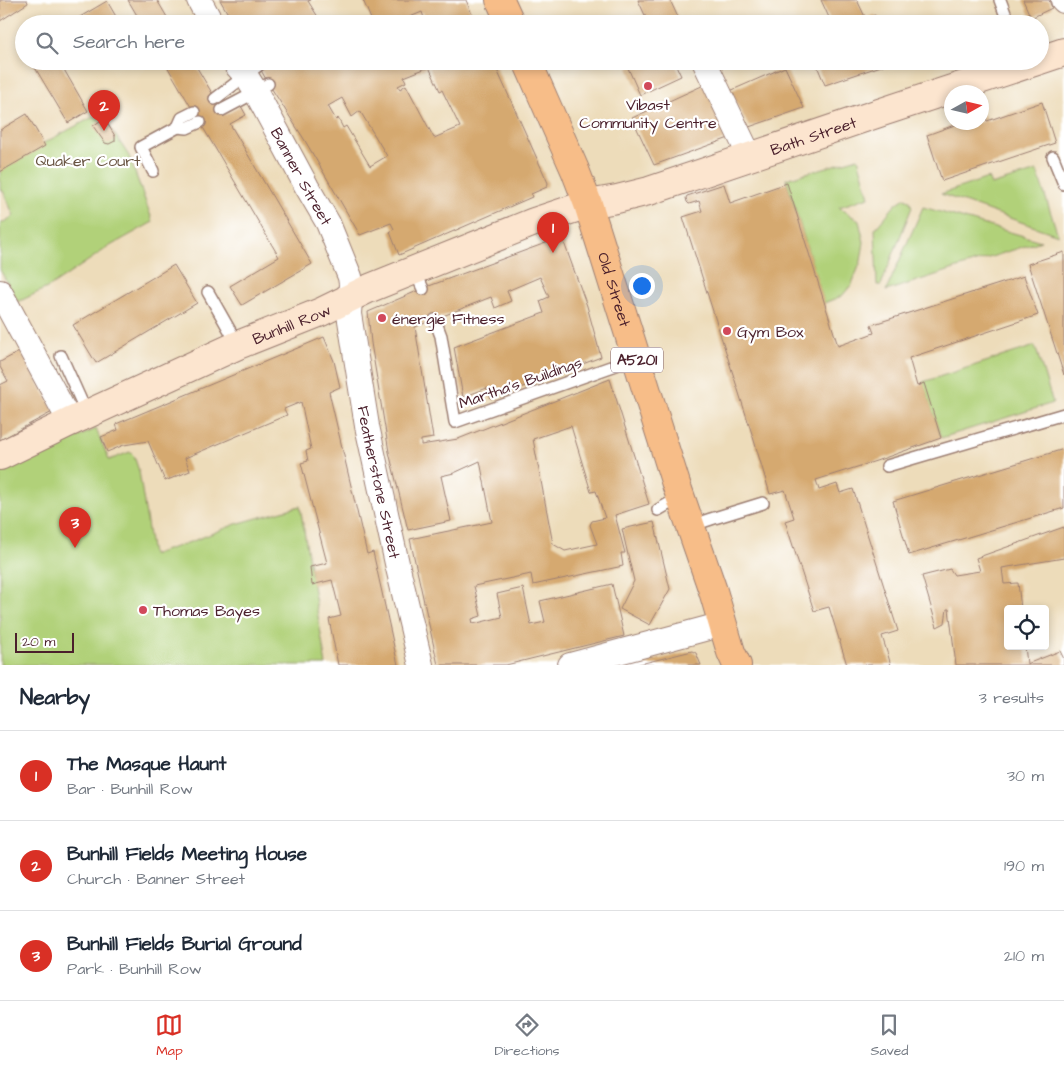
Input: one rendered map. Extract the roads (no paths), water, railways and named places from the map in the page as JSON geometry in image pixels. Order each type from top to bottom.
[{"type":"main road","points":[[500,0],[507,15]]},
{"type":"main road","name":"Old Street","points":[[531,70],[573,164],[588,204],[636,358],[669,503],[690,526],[736,665]]},
{"type":"main road","name":"Bath Street","points":[[588,204],[625,198],[649,191],[879,112],[1011,70]]},
{"type":"main road","name":"Bunhill Row","points":[[0,456],[238,345],[321,312],[350,297],[418,280],[534,222],[588,204]]},
{"type":"street","points":[[199,0],[207,15]]},
{"type":"street","points":[[708,70],[750,157]]},
{"type":"street","name":"Banner Street","points":[[252,76],[307,187],[328,223],[350,277],[350,297]]},
{"type":"street","points":[[0,292],[79,418]]},
{"type":"street","name":"Featherstone Street","points":[[350,297],[350,318],[367,426],[421,665]]},
{"type":"street","points":[[570,665],[722,624]]},
{"type":"lane","points":[[1000,0],[1006,15]]},
{"type":"lane","points":[[215,99],[252,76]]},
{"type":"lane","points":[[222,110],[252,76]]},
{"type":"lane","points":[[153,171],[141,147],[178,127],[182,118],[197,116]]},
{"type":"lane","points":[[1053,157],[1064,184]]},
{"type":"lane","points":[[208,292],[238,345]]},
{"type":"lane","name":"Martha's Buildings","points":[[436,320],[441,336],[455,422],[636,358]]},
{"type":"lane","points":[[61,356],[79,418]]},
{"type":"lane","points":[[56,372],[79,418]]},
{"type":"lane","points":[[887,466],[1064,414]]},
{"type":"lane","points":[[690,526],[763,503]]},
{"type":"place","name":"Vibast Community Centre","points":[[648,86]]},
{"type":"place","name":"Bunhill Fields Meeting House","points":[[104,131]]},
{"type":"place","name":"The Masque Haunt","points":[[553,253]]},
{"type":"place","name":"énergie Fitness","points":[[382,318]]},
{"type":"place","name":"Gym Box","points":[[727,331]]},
{"type":"place","name":"Bunhill Fields Burial Ground","points":[[75,548]]},
{"type":"place","name":"Thomas Bayes","points":[[143,610]]},
{"type":"park label","name":"Quaker Court","points":[[88,160]]}]
